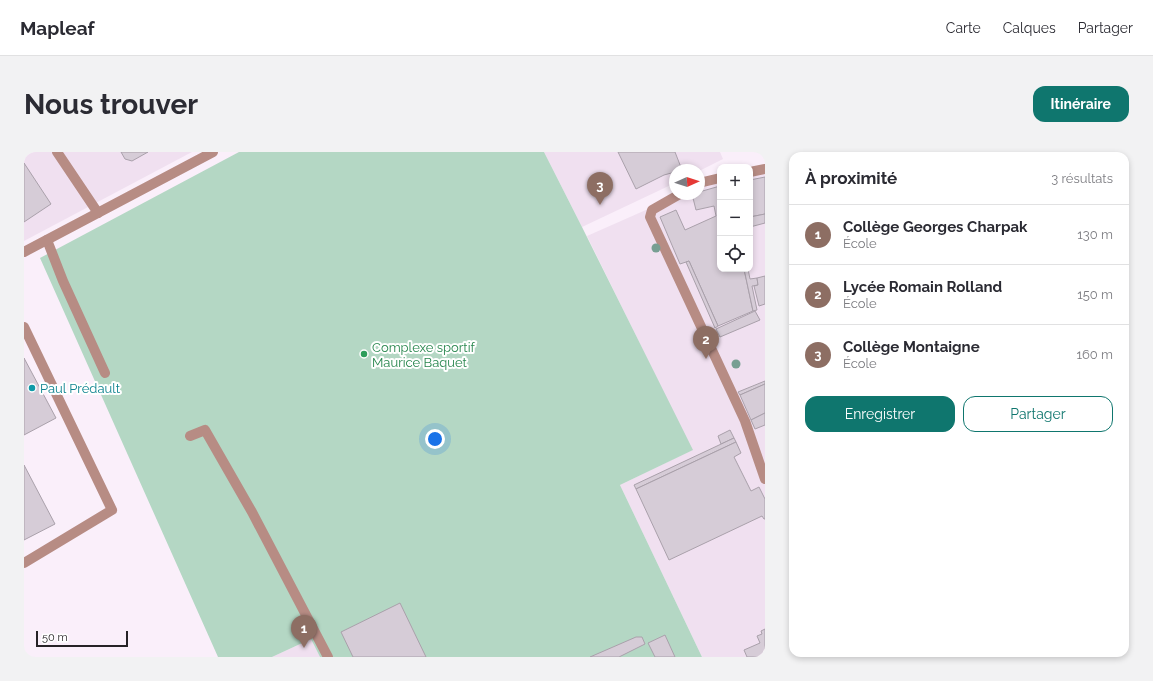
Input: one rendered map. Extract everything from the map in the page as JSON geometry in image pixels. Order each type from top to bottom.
[{"type":"street","points":[[57,152],[98,213]]},
{"type":"street","points":[[24,252],[213,152]]},
{"type":"street","points":[[753,171],[765,169]]},
{"type":"street","points":[[705,182],[717,179]]},
{"type":"street","points":[[670,200],[652,210],[650,217],[745,421],[765,479]]},
{"type":"street","points":[[46,240],[105,373]]},
{"type":"street","points":[[24,327],[112,510],[24,563]]},
{"type":"street","points":[[190,436],[205,430],[252,512],[328,657]]},
{"type":"shaded area","points":[[24,152],[192,152],[24,241]]},
{"type":"shaded area","points":[[544,152],[720,152],[723,159],[705,168],[705,164],[669,164],[669,186],[582,227]]},
{"type":"shaded area","points":[[765,173],[765,657],[702,657],[620,485],[692,450],[587,236],[669,200],[705,200],[705,185],[717,182],[717,272],[753,272],[753,175]]},
{"type":"shaded area","points":[[311,639],[320,657],[272,657]]},
{"type":"green space","name":"Complexe sportif Maurice Baquet","points":[[239,152],[544,152],[693,450],[620,485],[702,657],[320,657],[311,639],[272,657],[218,657],[40,258]]},
{"type":"building","points":[[121,152],[148,152],[132,161],[125,159]]},
{"type":"building","points":[[618,152],[675,152],[680,164],[669,164],[669,174],[636,189]]},
{"type":"building","points":[[24,163],[51,204],[24,222]]},
{"type":"building","points":[[765,177],[765,214],[753,216],[753,200],[753,179]]},
{"type":"building","points":[[717,187],[717,272],[745,272],[753,311],[718,326],[689,261],[680,264],[660,217],[676,210],[685,230],[716,216],[714,206],[696,210],[694,200],[705,200],[705,190]]},
{"type":"building","points":[[765,214],[765,223],[753,226],[753,216]]},
{"type":"building","points":[[689,261],[718,326],[715,328],[686,262]]},
{"type":"building","points":[[745,272],[749,272],[750,279],[757,278],[758,285],[752,286],[757,310],[753,311]]},
{"type":"building","points":[[765,276],[765,304],[759,306],[754,286],[758,285],[757,278]]},
{"type":"building","points":[[755,311],[760,320],[720,337],[716,329]]},
{"type":"building","name":"Paul Prédault","points":[[24,358],[56,418],[24,435]]},
{"type":"building","points":[[765,381],[765,384],[740,395],[738,392]]},
{"type":"building","points":[[765,384],[765,413],[751,420],[740,395]]},
{"type":"building","points":[[765,413],[765,425],[755,429],[751,420]]},
{"type":"building","points":[[730,430],[734,438],[721,444],[718,436]]},
{"type":"building","points":[[734,438],[736,442],[636,489],[634,485]]},
{"type":"building","points":[[736,442],[741,453],[734,457],[751,491],[759,487],[765,499],[765,519],[762,516],[669,560],[636,489]]},
{"type":"building","points":[[24,465],[55,524],[24,540]]},
{"type":"building","points":[[400,603],[426,657],[353,657],[341,632]]},
{"type":"building","points":[[765,629],[765,657],[747,657],[744,650],[760,643],[757,636],[762,634],[761,631]]},
{"type":"building","points":[[665,635],[675,657],[655,657],[648,643]]},
{"type":"building","points":[[636,637],[642,637],[645,644],[619,657],[590,657]]},
{"type":"place","name":"Collège Montaigne","points":[[600,205]]},
{"type":"place","name":"Complexe sportif Maurice Baquet","points":[[364,354]]},
{"type":"place","name":"Lycée Romain Rolland","points":[[706,359]]},
{"type":"place","name":"Paul Prédault","points":[[32,388]]},
{"type":"place","name":"Collège Georges Charpak","points":[[304,648]]}]
